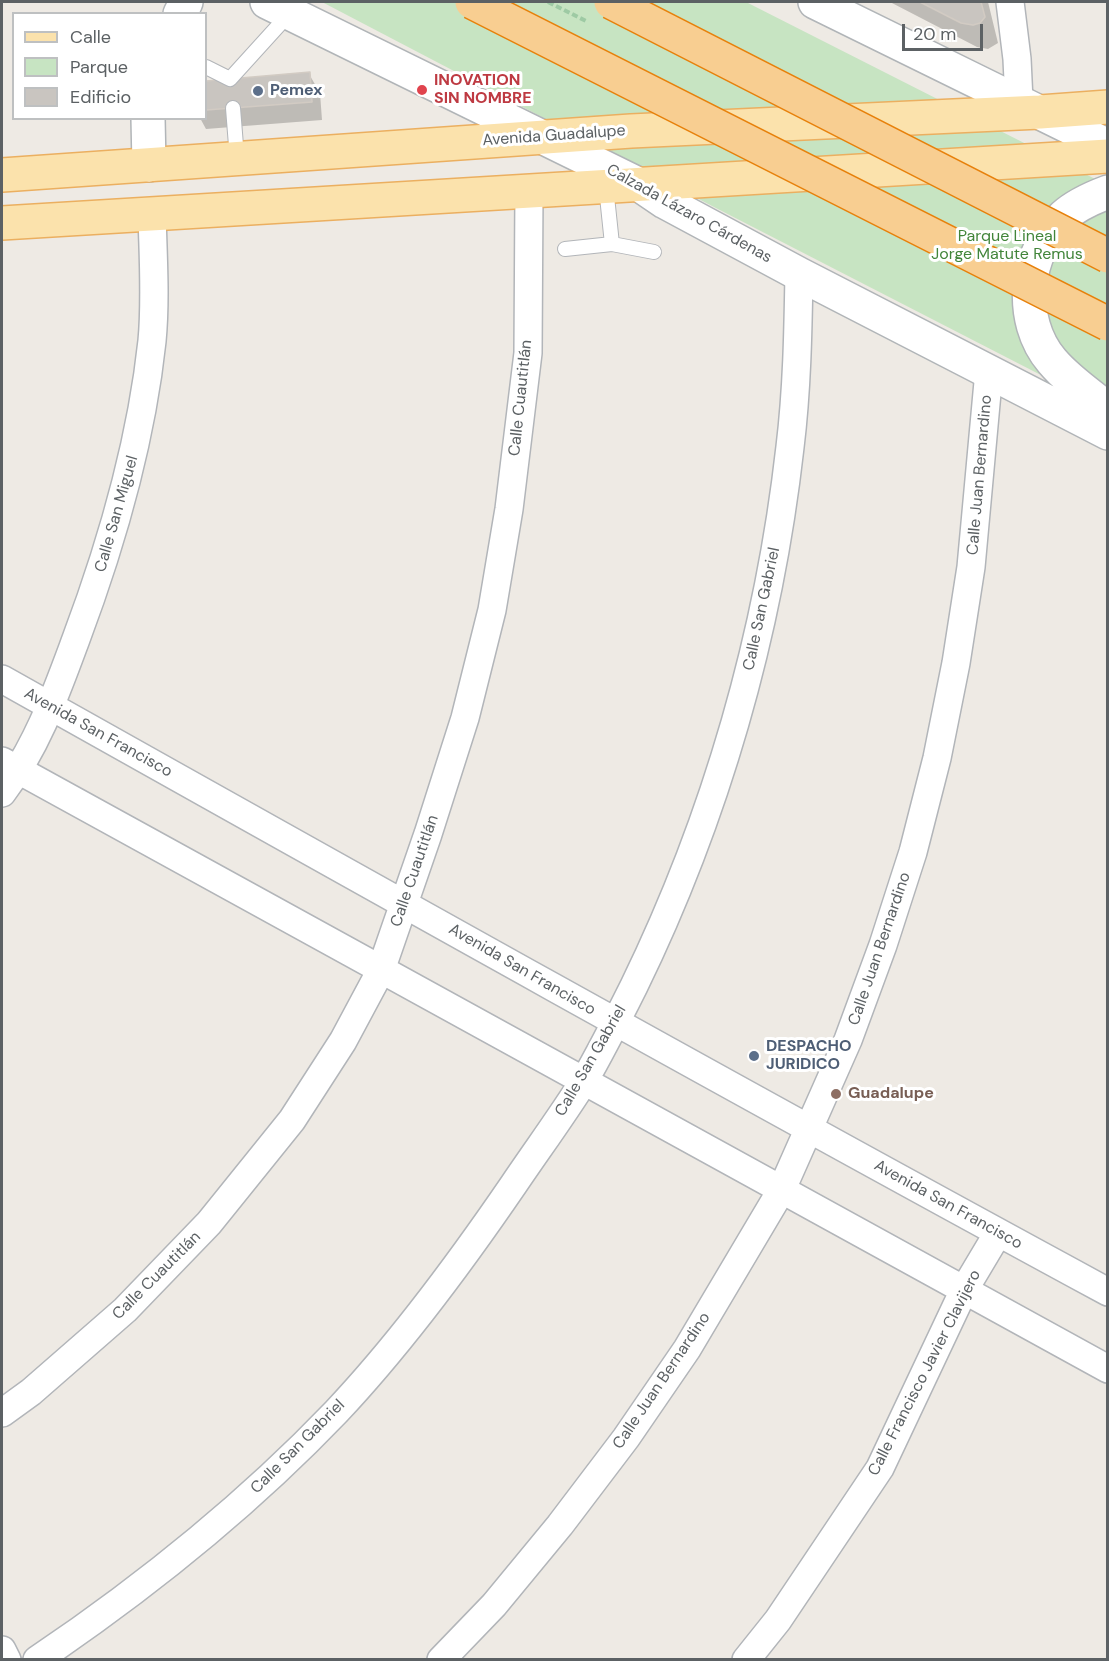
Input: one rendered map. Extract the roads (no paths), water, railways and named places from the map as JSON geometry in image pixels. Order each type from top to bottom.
[{"type":"highway","points":[[472,2],[1107,324]]},
{"type":"highway","points":[[611,2],[1107,256]]},
{"type":"main road","name":"Avenida Guadalupe","points":[[2,175],[642,130],[1030,106],[1107,107]]},
{"type":"main road","points":[[2,224],[1107,156]]},
{"type":"street","points":[[815,2],[1030,106],[1107,146]]},
{"type":"street","points":[[1010,2],[1017,59],[1030,106]]},
{"type":"street","name":"Calzada Lázaro Cárdenas","points":[[279,7],[640,185],[664,202],[799,274],[1107,434]]},
{"type":"street","points":[[148,120],[149,165]]},
{"type":"street","name":"Calle Cuautitlán","points":[[2,1413],[31,1392],[125,1310],[209,1223],[292,1120],[343,1041],[381,970],[465,718],[492,610],[509,509],[528,353],[529,191]]},
{"type":"street","points":[[1107,192],[1090,198],[1063,216],[1043,242],[1030,275],[1030,311],[1035,332],[1051,361],[1107,409]]},
{"type":"street","name":"Calle San Miguel","points":[[2,793],[10,765],[51,707],[97,583],[135,451],[152,340],[154,288],[152,214]]},
{"type":"street","name":"Calle San Gabriel","points":[[37,1659],[102,1616],[185,1552],[262,1484],[336,1411],[405,1332],[470,1249],[584,1081],[656,939],[694,846],[727,749],[754,652],[775,549],[790,447],[797,358],[799,274]]},
{"type":"street","name":"Calle Juan Bernardino","points":[[441,1659],[494,1605],[560,1525],[626,1438],[687,1349],[782,1189],[848,1040],[883,945],[913,852],[936,758],[956,663],[971,567],[989,371]]},
{"type":"street","name":"Avenida San Francisco","points":[[2,680],[615,1023],[1107,1292]]},
{"type":"street","points":[[10,765],[1107,1369]]},
{"type":"street","name":"Calle Francisco Javier Clavijero","points":[[746,1659],[778,1620],[880,1468],[964,1290],[998,1233]]},
{"type":"street","points":[[2,1650],[7,1659]]},
{"type":"lane","points":[[207,68],[230,79],[279,7]]},
{"type":"lane","points":[[233,108],[237,158]]},
{"type":"lane","points":[[606,187],[612,244]]},
{"type":"lane","points":[[565,249],[612,244],[654,252]]},
{"type":"place","name":"INOVATION SIN NOMBRE","points":[[422,90]]},
{"type":"place","name":"Pemex","points":[[258,91]]},
{"type":"place","name":"DESPACHO JURIDICO","points":[[754,1056]]},
{"type":"place","name":"Guadalupe","points":[[836,1094]]},
{"type":"park label","name":"Parque Lineal Jorge Matute Remus","points":[[1007,246]]}]
